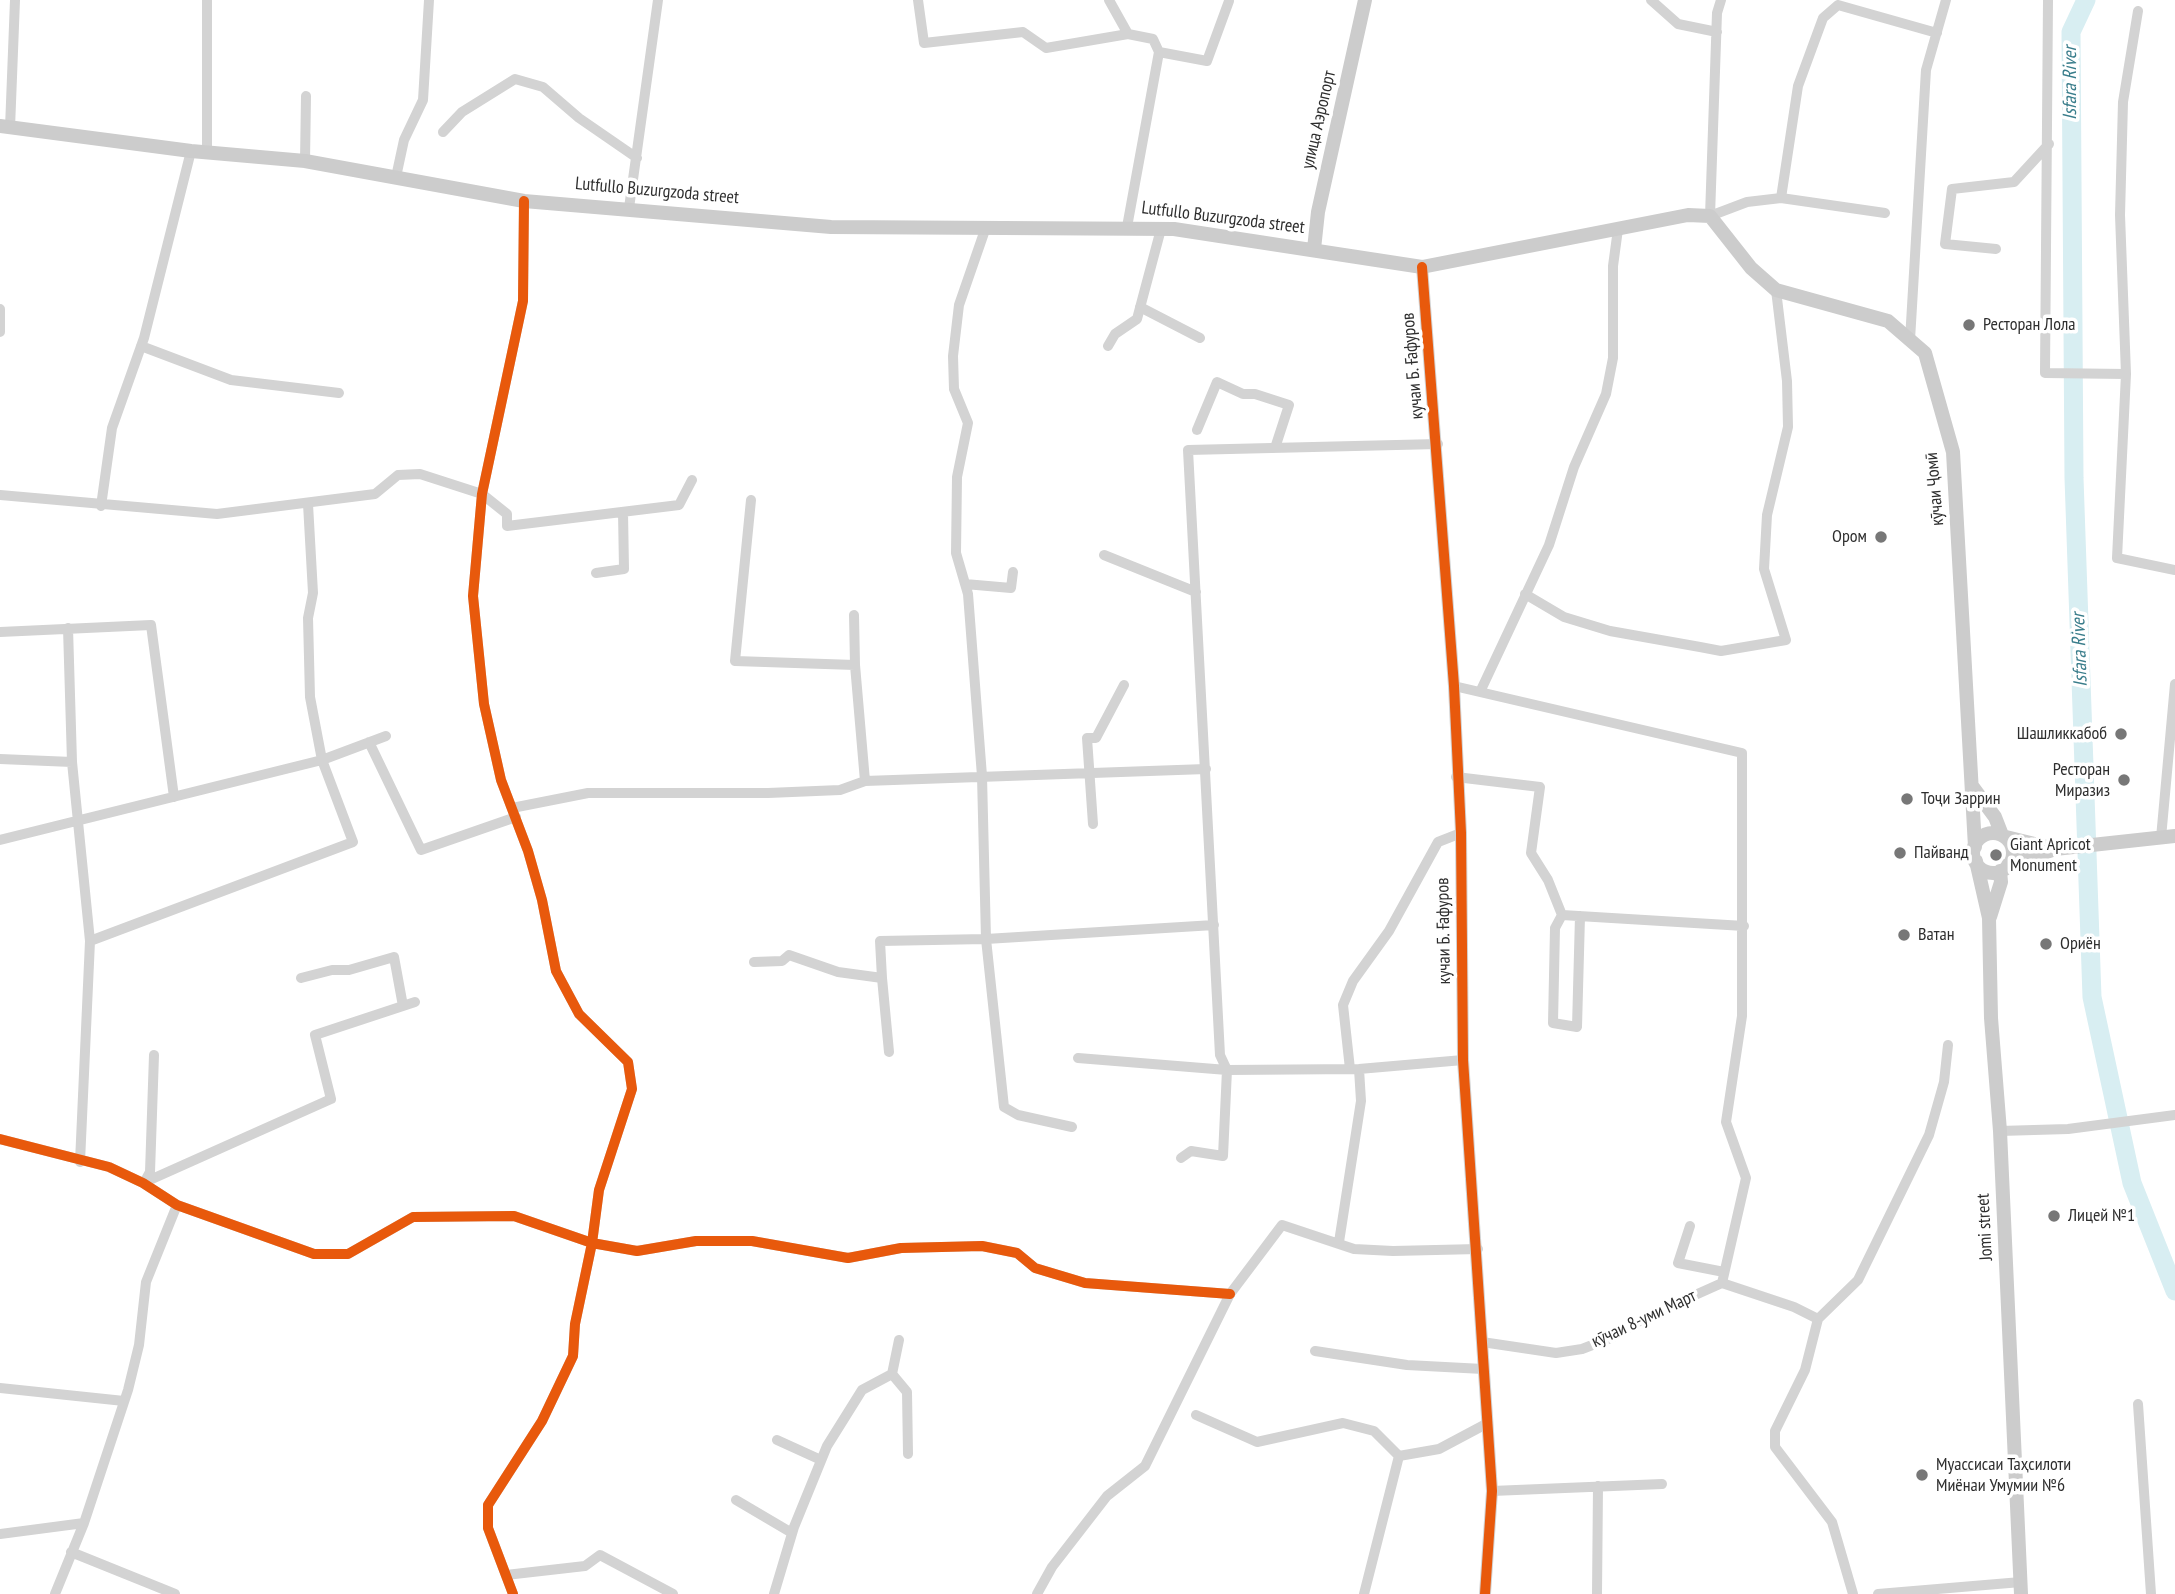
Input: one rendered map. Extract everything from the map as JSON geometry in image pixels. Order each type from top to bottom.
[{"type":"main road","name":"улица Аэропорт","points":[[1314,248],[1318,212],[1365,0]]},
{"type":"main road","name":"Lutfullo Buzurgzoda street","points":[[5,127],[191,152],[305,161],[524,201],[831,227],[1127,226],[1314,248],[1422,267]]},
{"type":"main road","points":[[1422,267],[1688,215],[1710,216]]},
{"type":"main road","name":"кӯчаи Ҷомӣ","points":[[1710,216],[1751,268],[1776,290],[1888,321],[1925,353],[1953,452],[1975,854]]},
{"type":"main road","points":[[1971,785],[1995,817],[2012,848],[1989,918]]},
{"type":"main road","points":[[2060,848],[1988,834],[1975,854],[1989,872],[2060,848],[2168,837]]},
{"type":"main road","name":"Jomi street","points":[[1975,854],[1989,918],[1991,1018],[2000,1131],[2021,1588]]},
{"type":"street","points":[[5,127],[15,0]]},
{"type":"street","points":[[207,0],[207,152]]},
{"type":"street","points":[[396,177],[404,140],[423,100],[429,0]]},
{"type":"street","points":[[629,208],[658,0]]},
{"type":"street","points":[[918,0],[925,43],[1023,33],[1046,48],[1128,34],[1153,39],[1159,52],[1127,226]]},
{"type":"street","points":[[1109,0],[1128,34]]},
{"type":"street","points":[[1651,0],[1678,24],[1717,32]]},
{"type":"street","points":[[1721,0],[1717,13],[1710,216],[1747,202],[1781,198],[1885,213]]},
{"type":"street","points":[[1910,340],[1926,70],[1946,0]]},
{"type":"street","points":[[2048,0],[2049,144],[2045,373],[2126,374]]},
{"type":"street","points":[[1159,52],[1207,61],[1229,1]]},
{"type":"street","points":[[1781,198],[1798,86],[1823,18],[1838,5],[1937,33]]},
{"type":"street","points":[[2138,11],[2123,102],[2120,215],[2126,374],[2117,558],[2175,570]]},
{"type":"street","points":[[443,132],[461,112],[515,79],[543,87],[579,118],[636,158]]},
{"type":"street","points":[[305,161],[306,96]]},
{"type":"street","points":[[1996,249],[1945,244],[1952,189],[2014,182],[2049,144]]},
{"type":"street","points":[[101,506],[112,428],[141,346],[191,152]]},
{"type":"street","points":[[513,1594],[488,1528],[488,1504],[542,1421],[573,1356],[575,1324],[592,1243],[599,1191],[632,1089],[628,1062],[579,1014],[556,971],[542,900],[501,780],[484,704],[473,596],[482,494],[523,301],[524,201]]},
{"type":"street","points":[[986,227],[959,305],[953,356],[954,388],[968,423],[957,477],[956,553],[965,584],[982,776],[986,939],[1004,1107],[1017,1115],[1072,1127]]},
{"type":"street","points":[[1108,346],[1115,334],[1137,319],[1161,229]]},
{"type":"street","points":[[1480,692],[1549,545],[1574,467],[1606,394],[1613,358],[1613,266],[1618,229]]},
{"type":"street","name":"кучаи Б. Ғафуров","points":[[1422,267],[1454,686],[1456,777],[1461,833],[1463,1060],[1478,1249],[1486,1424],[1492,1491],[1485,1594]]},
{"type":"street","points":[[1525,594],[1564,617],[1610,631],[1700,648],[1721,651],[1786,640],[1764,569],[1768,516],[1788,427],[1787,382],[1776,290]]},
{"type":"street","points":[[1140,307],[1200,338]]},
{"type":"street","points":[[0,332],[1,309]]},
{"type":"street","points":[[141,346],[231,380],[339,393]]},
{"type":"street","points":[[1197,430],[1217,382],[1243,394],[1255,394],[1289,405],[1275,448]]},
{"type":"street","points":[[1181,1158],[1191,1151],[1223,1156],[1227,1070],[1220,1055],[1188,450],[1437,444]]},
{"type":"street","points":[[0,495],[101,506],[217,514],[309,505],[375,494],[398,475],[435,477],[482,494],[507,514],[508,526],[679,505],[692,480]]},
{"type":"street","points":[[751,500],[735,661],[855,665]]},
{"type":"street","points":[[90,941],[354,842],[322,760],[310,697],[308,618],[313,593],[309,505]]},
{"type":"street","points":[[596,573],[624,569],[622,512]]},
{"type":"street","points":[[1104,555],[1196,592]]},
{"type":"street","points":[[965,584],[1011,588],[1013,572]]},
{"type":"street","points":[[854,615],[855,665],[865,781]]},
{"type":"street","points":[[0,632],[151,625],[174,797]]},
{"type":"street","points":[[68,628],[72,762],[90,941],[80,1162]]},
{"type":"street","points":[[2168,837],[2175,684]]},
{"type":"street","points":[[1093,824],[1087,738],[1097,738],[1124,685]]},
{"type":"street","points":[[1454,686],[1742,753],[1742,1016],[1726,1122],[1746,1178],[1723,1278]]},
{"type":"street","points":[[0,840],[322,760],[386,736]]},
{"type":"street","points":[[369,743],[421,850],[514,812],[588,793],[768,793],[840,790],[865,781],[1206,769]]},
{"type":"street","points":[[0,759],[72,762]]},
{"type":"street","points":[[1456,777],[1540,787],[1531,853],[1548,880],[1562,915]]},
{"type":"street","points":[[1339,1242],[1361,1101],[1343,1005],[1353,981],[1388,931],[1438,842],[1461,833]]},
{"type":"street","points":[[1562,915],[1744,926]]},
{"type":"street","points":[[1562,915],[1555,928],[1553,1023],[1577,1027],[1580,916]]},
{"type":"street","points":[[889,1052],[880,941],[986,939],[1214,925]]},
{"type":"street","points":[[754,962],[782,961],[789,956],[838,972],[882,978]]},
{"type":"street","points":[[301,978],[332,970],[349,970],[394,957],[403,1006]]},
{"type":"street","points":[[143,1183],[331,1099],[315,1035],[415,1002]]},
{"type":"street","points":[[1853,1594],[1832,1522],[1775,1447],[1775,1431],[1805,1370],[1818,1319],[1858,1280],[1929,1135],[1944,1082],[1948,1045]]},
{"type":"street","points":[[143,1183],[150,1172],[154,1055]]},
{"type":"street","points":[[1078,1058],[1227,1070],[1354,1069],[1463,1060]]},
{"type":"street","points":[[2000,1131],[2100,1126],[2175,1115]]},
{"type":"street","points":[[0,1139],[80,1162],[108,1167],[143,1183],[177,1205],[314,1254],[348,1254],[413,1217],[514,1216],[592,1243],[638,1251],[696,1241],[752,1241],[848,1258],[901,1248],[982,1246],[1017,1253],[1035,1268],[1085,1283],[1230,1294]]},
{"type":"street","points":[[55,1594],[84,1523],[124,1401],[138,1345],[146,1282],[177,1205]]},
{"type":"street","points":[[1037,1594],[1052,1567],[1107,1496],[1145,1466],[1230,1294],[1282,1225],[1354,1249],[1478,1249]]},
{"type":"street","points":[[1690,1226],[1678,1263],[1723,1278],[1818,1319]]},
{"type":"street","name":"кӯчаи 8-уми Март","points":[[1482,1342],[1556,1353],[1581,1349],[1613,1337],[1723,1278]]},
{"type":"street","points":[[892,1374],[899,1340]]},
{"type":"street","points":[[1315,1350],[1407,1365],[1483,1369]]},
{"type":"street","points":[[892,1374],[907,1392],[908,1454]]},
{"type":"street","points":[[774,1594],[792,1533],[821,1460],[862,1390],[892,1374]]},
{"type":"street","points":[[0,1388],[124,1401]]},
{"type":"street","points":[[2138,1404],[2151,1594]]},
{"type":"street","points":[[1196,1415],[1257,1442],[1343,1423],[1374,1432],[1399,1456]]},
{"type":"street","points":[[1399,1456],[1439,1449],[1486,1424]]},
{"type":"street","points":[[777,1440],[821,1460]]},
{"type":"street","points":[[1364,1594],[1399,1456]]},
{"type":"street","points":[[1492,1491],[1662,1484]]},
{"type":"street","points":[[1597,1594],[1598,1486]]},
{"type":"street","points":[[736,1500],[792,1533]]},
{"type":"street","points":[[0,1534],[84,1523]]},
{"type":"street","points":[[71,1552],[174,1594]]},
{"type":"street","points":[[506,1575],[584,1566],[600,1556],[674,1594]]},
{"type":"street","points":[[1878,1594],[2021,1588]]},
{"type":"waterway","name":"Isfara River","points":[[2086,0],[2071,32],[2074,478],[2092,997],[2132,1183],[2175,1291]]},
{"type":"cycle path","points":[[513,1594],[488,1528],[488,1505],[542,1421],[573,1356],[575,1324],[592,1243],[599,1190],[632,1089],[628,1062],[579,1014],[556,971],[542,900],[528,851],[501,780],[484,704],[473,596],[482,494],[523,301],[524,201]]},
{"type":"cycle path","points":[[1422,267],[1454,686],[1461,833],[1463,1060],[1492,1491],[1485,1594]]},
{"type":"cycle path","points":[[0,1139],[109,1167],[143,1183],[177,1205],[314,1254],[348,1254],[413,1217],[514,1216],[592,1243],[637,1251],[696,1241],[752,1241],[848,1258],[901,1248],[982,1246],[1017,1253],[1035,1268],[1085,1283],[1230,1294]]},
{"type":"place","name":"Ресторан Лола","points":[[1969,325]]},
{"type":"place","name":"Ором","points":[[1881,537]]},
{"type":"place","name":"Шашликкабоб","points":[[2121,734]]},
{"type":"place","name":"Ресторан Миразиз","points":[[2124,780]]},
{"type":"place","name":"Тоҷи Заррин","points":[[1907,799]]},
{"type":"place","name":"Пайванд","points":[[1900,853]]},
{"type":"place","name":"Giant Apricot Monument","points":[[1996,855]]},
{"type":"place","name":"Ватан","points":[[1904,935]]},
{"type":"place","name":"Ориён","points":[[2046,944]]},
{"type":"place","name":"Лицей №1","points":[[2054,1216]]},
{"type":"place","name":"Муассисаи Таҳсилоти Миёнаи Умумии №6","points":[[1922,1475]]}]
